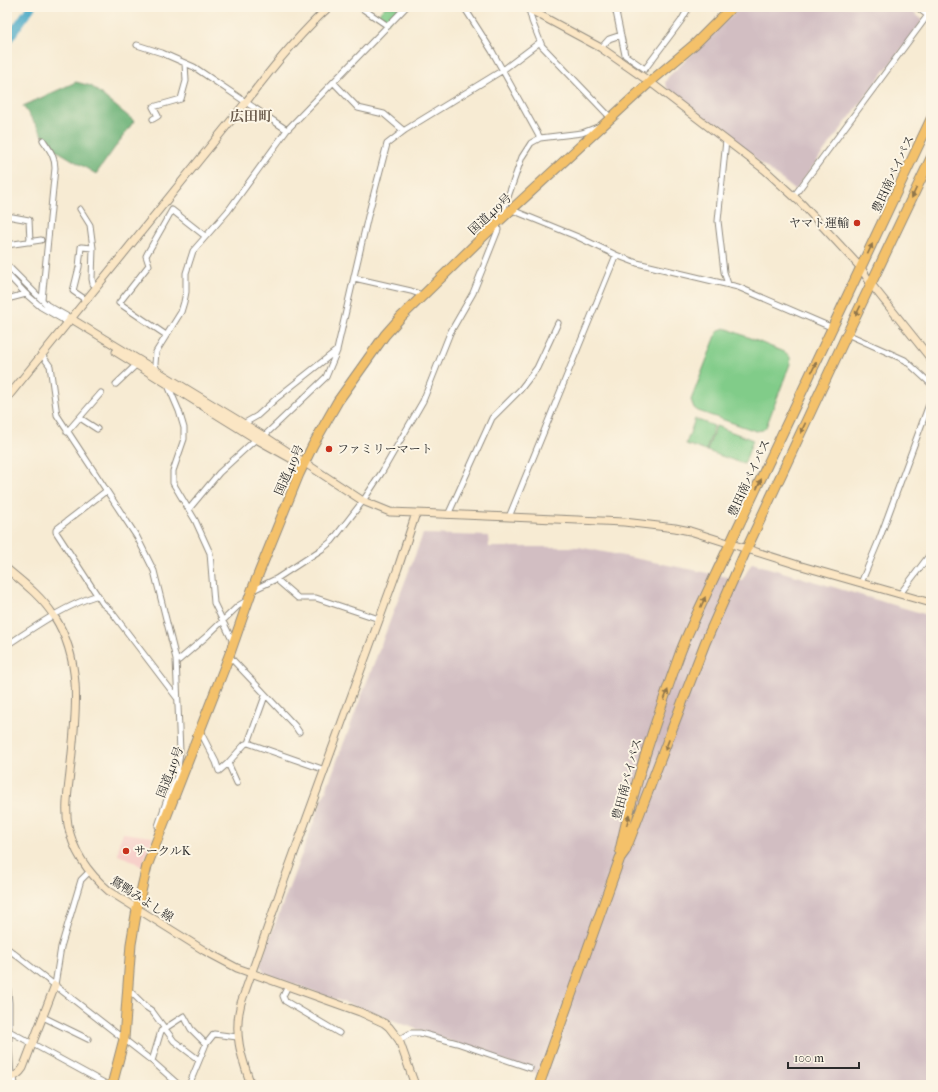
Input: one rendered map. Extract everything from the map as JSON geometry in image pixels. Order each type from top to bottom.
[{"type":"highway","name":"国道419号","points":[[112,1085],[124,1039],[131,944],[147,866],[229,656],[252,590],[299,474],[313,445],[338,401],[385,335],[422,296],[500,220],[650,82],[695,44],[732,7]]},
{"type":"highway","name":"豊田南バイパス","points":[[620,858],[620,850],[643,759],[687,637],[931,120]]},
{"type":"highway","name":"豊田南バイパス","points":[[539,1085],[620,858],[625,851],[634,829],[705,643],[747,548],[931,158]]},
{"type":"street","points":[[7,398],[269,72],[314,20],[329,7]]},
{"type":"street","points":[[360,7],[388,26]]},
{"type":"street","points":[[233,643],[214,603],[210,553],[189,509],[173,483],[173,471],[178,452],[184,439],[184,428],[179,411],[167,384],[157,371],[155,364],[156,352],[181,312],[186,292],[186,273],[193,251],[228,211],[287,130],[406,7]]},
{"type":"street","points":[[464,7],[492,51],[540,138]]},
{"type":"street","points":[[615,7],[625,55],[645,68],[681,22],[689,7]]},
{"type":"street","points":[[794,196],[929,17],[917,7]]},
{"type":"street","points":[[527,8],[540,42],[611,118]]},
{"type":"street","points":[[527,8],[601,48],[650,82],[765,170],[794,196],[861,268],[871,284],[931,359]]},
{"type":"street","points":[[601,48],[609,39],[621,35]]},
{"type":"street","points":[[189,509],[219,473],[256,439],[264,436],[326,377],[337,350],[387,144],[404,131],[503,70],[540,42]]},
{"type":"street","points":[[137,44],[194,67],[287,130]]},
{"type":"street","points":[[153,119],[158,116],[153,107],[181,100],[186,80],[185,63]]},
{"type":"street","points":[[334,83],[358,108],[384,114],[404,131]]},
{"type":"street","points":[[252,590],[276,579],[332,541],[363,501],[382,472],[423,401],[450,333],[473,293],[498,230],[500,220],[522,157],[531,143],[540,138],[582,133],[603,125]]},
{"type":"street","points":[[42,300],[55,168],[52,153],[43,140]]},
{"type":"street","points":[[726,140],[718,221],[724,272],[728,284]]},
{"type":"street","points":[[80,209],[90,225],[93,248],[92,284],[96,286]]},
{"type":"street","points":[[166,335],[119,303],[149,265],[146,256],[172,210],[205,236]]},
{"type":"street","points":[[512,210],[637,263],[738,287],[833,328]]},
{"type":"street","points":[[7,216],[28,220],[30,242]]},
{"type":"street","points":[[7,245],[41,240]]},
{"type":"street","points":[[86,300],[74,292],[81,247],[93,248]]},
{"type":"street","points":[[509,517],[616,255]]},
{"type":"street","points":[[7,265],[42,300],[136,365],[152,373],[167,384],[256,439],[297,462],[305,463]]},
{"type":"street","points":[[7,274],[41,307],[69,320],[157,371],[264,436],[363,501],[390,512],[624,522],[690,531],[931,603]]},
{"type":"street","points":[[354,278],[412,292],[422,296]]},
{"type":"street","points":[[7,298],[26,294]]},
{"type":"street","points":[[448,515],[492,418],[520,390],[537,368],[558,323]]},
{"type":"street","points":[[847,334],[905,360],[931,384]]},
{"type":"street","points":[[244,424],[257,416],[278,397],[337,350]]},
{"type":"street","points":[[42,355],[50,366],[57,415],[136,537],[154,571],[176,660],[180,752],[178,771],[162,813],[158,827],[157,839]]},
{"type":"street","points":[[116,384],[136,365]]},
{"type":"street","points":[[67,432],[102,393]]},
{"type":"street","points":[[861,583],[879,540],[931,399]]},
{"type":"street","points":[[80,418],[97,429]]},
{"type":"street","points":[[106,491],[56,530],[103,604],[112,611],[177,698]]},
{"type":"street","points":[[251,1085],[243,1063],[237,1037],[239,1011],[416,513]]},
{"type":"street","points":[[900,594],[931,553]]},
{"type":"street","name":"鴛鴨みよし線","points":[[7,569],[25,583],[39,597],[54,616],[66,641],[73,666],[76,709],[66,806],[68,824],[76,851],[89,872],[108,891],[205,951],[252,974],[371,1016],[389,1027],[399,1040]]},
{"type":"street","points":[[276,579],[298,598],[316,598],[379,619]]},
{"type":"street","points":[[7,645],[54,616],[85,599],[98,595]]},
{"type":"street","points":[[176,660],[179,660],[207,636],[238,606],[246,600],[249,600]]},
{"type":"street","points":[[229,656],[299,732]]},
{"type":"street","points":[[200,730],[219,771],[245,744],[248,743],[266,696]]},
{"type":"street","points":[[248,743],[325,770]]},
{"type":"street","points":[[228,763],[237,783]]},
{"type":"street","points":[[14,1080],[21,1071],[55,985],[61,947],[81,880],[89,872]]},
{"type":"street","points":[[7,948],[152,1061],[179,1085]]},
{"type":"street","points":[[7,979],[14,1080]]},
{"type":"street","points":[[288,986],[283,996],[285,1001],[339,1033]]},
{"type":"street","points":[[128,989],[152,1011],[174,1041],[199,1060]]},
{"type":"street","points":[[152,1061],[161,1031],[184,1016],[191,1029],[206,1044]]},
{"type":"street","points":[[43,1017],[88,1040]]},
{"type":"street","points":[[10,1031],[108,1085]]},
{"type":"street","points":[[415,1085],[399,1040],[411,1033],[420,1033],[456,1043],[530,1068]]},
{"type":"street","points":[[189,1085],[206,1044],[214,1034],[237,1037]]},
{"type":"shaded area","points":[[739,7],[906,7],[923,20],[795,190],[669,91],[665,83],[668,77]]},
{"type":"shaded area","points":[[423,534],[488,536],[489,547],[579,547],[742,580],[752,563],[931,616],[931,1085],[545,1085],[547,1077],[264,973],[260,964]]},
{"type":"shaded area","points":[[123,833],[153,837],[142,867],[131,860],[118,855],[119,843]]},
{"type":"green space","points":[[385,7],[402,7],[388,22],[377,15]]},
{"type":"green space","points":[[76,82],[91,86],[134,121],[96,174],[51,147],[23,106]]},
{"type":"green space","points":[[724,328],[786,353],[790,357],[790,364],[766,427],[763,430],[756,431],[698,411],[694,408],[691,400],[717,333]]},
{"type":"green space","points":[[695,419],[714,426],[706,451],[686,444]]},
{"type":"green space","points":[[716,426],[753,440],[744,464],[707,451]]},
{"type":"waterway","points":[[7,41],[31,7]]},
{"type":"place","name":"ヤマト運輸","points":[[857,223]]},
{"type":"place","name":"ファミリーマート","points":[[329,449]]},
{"type":"place","name":"サークルK","points":[[126,851]]},
{"type":"district","name":"広田町","points":[[251,116]]}]
